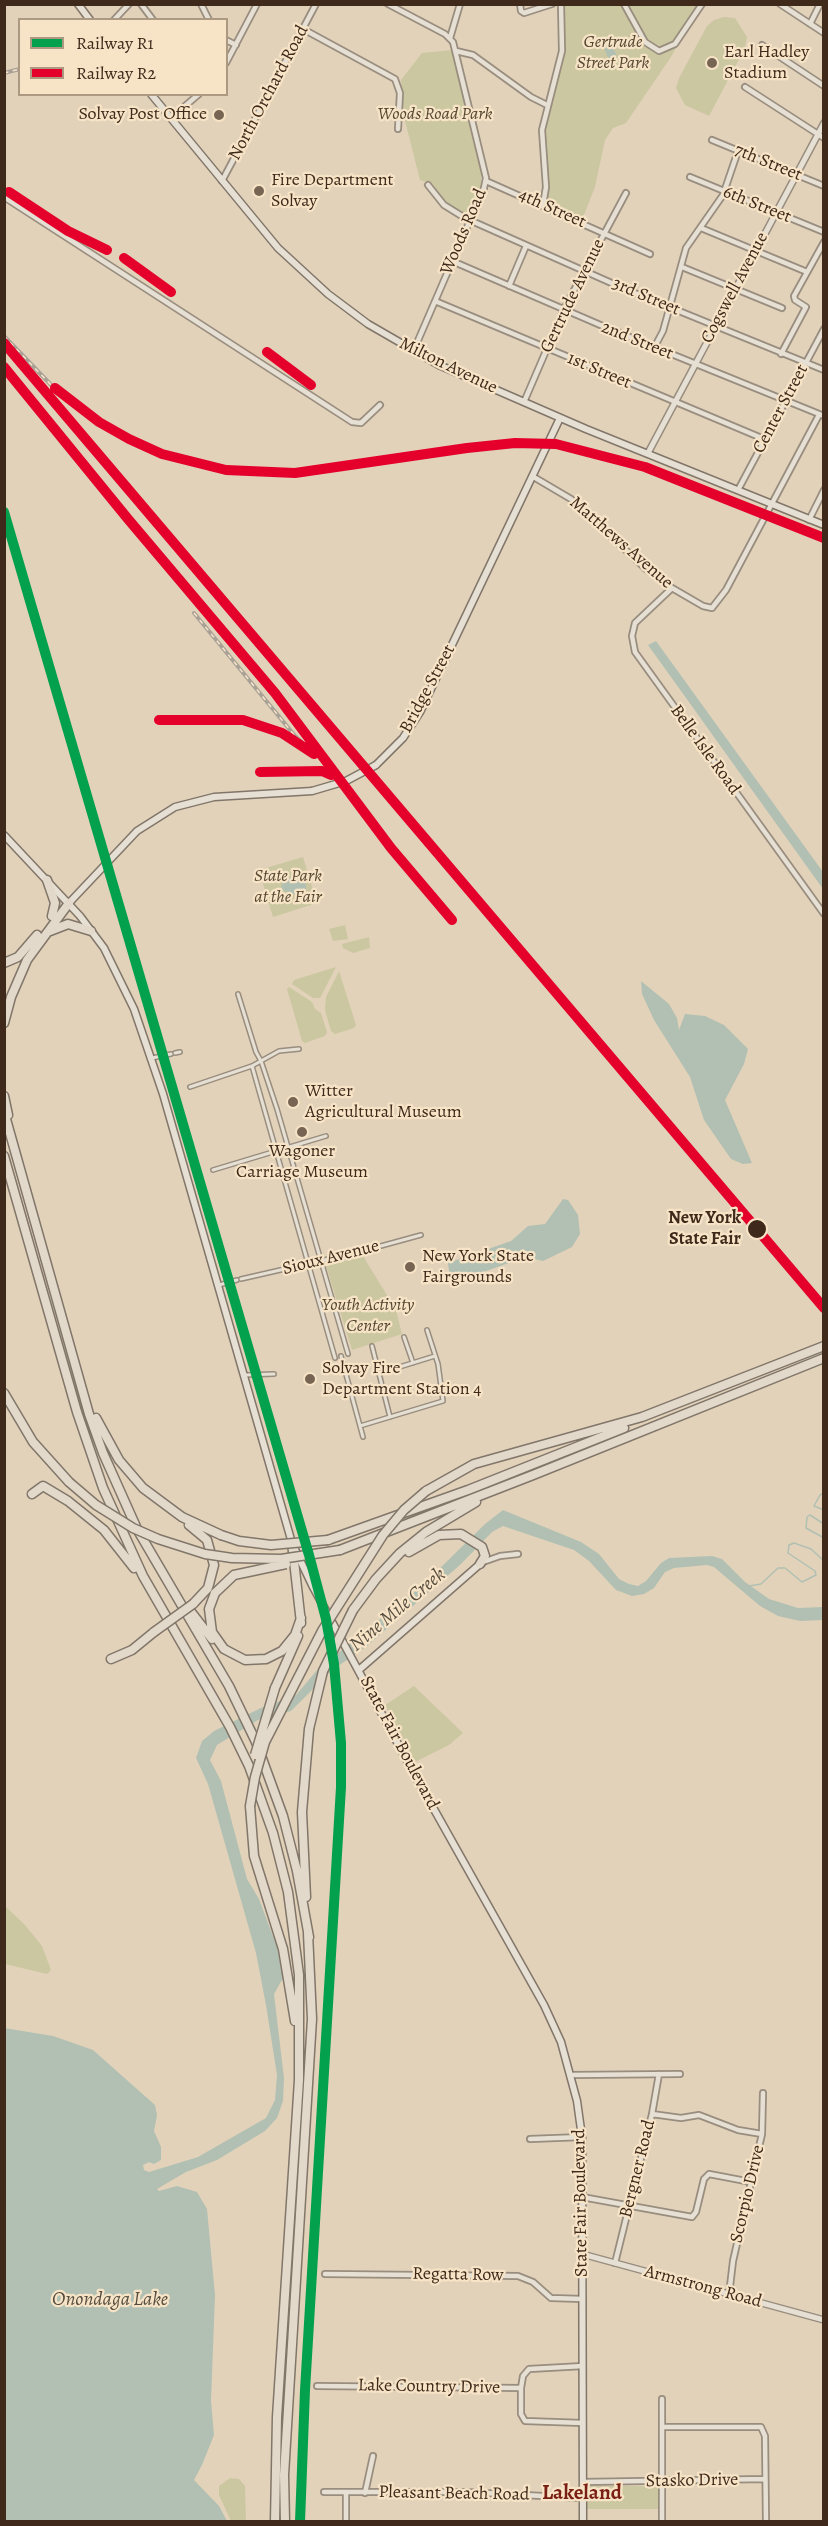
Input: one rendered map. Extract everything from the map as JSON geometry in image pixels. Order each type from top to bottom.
[{"type":"highway","points":[[48,880],[55,903],[52,916]]},
{"type":"highway","points":[[4,963],[23,952],[52,916],[69,903]]},
{"type":"highway","points":[[4,1023],[20,975],[40,939],[69,903]]},
{"type":"highway","points":[[40,939],[54,928],[68,924],[91,931]]},
{"type":"highway","points":[[4,1096],[9,1128]]},
{"type":"highway","points":[[4,1112],[78,1367],[89,1414],[103,1453],[157,1565],[242,1710],[249,1726],[283,1816],[297,1871],[309,1937]]},
{"type":"highway","points":[[4,1156],[90,1453],[126,1541],[158,1603],[225,1719],[252,1774],[273,1833],[292,1915],[300,2004],[297,2099],[277,2417],[275,2522]]},
{"type":"highway","points":[[159,1501],[188,1520],[239,1541],[271,1545],[328,1540],[490,1481],[824,1347]]},
{"type":"highway","points":[[224,1649],[214,1637],[210,1626],[209,1609],[215,1593],[234,1575],[339,1550],[824,1358]]},
{"type":"highway","points":[[78,1367],[104,1436],[132,1476],[198,1532],[211,1549],[214,1565],[213,1578],[203,1595],[132,1650],[111,1659]]},
{"type":"highway","points":[[4,1393],[33,1442],[69,1482],[96,1505],[133,1528],[158,1539],[205,1554],[237,1558],[281,1559],[339,1550]]},
{"type":"highway","points":[[250,1806],[265,1742],[322,1631],[389,1527],[426,1491],[474,1464],[587,1435],[704,1395]]},
{"type":"highway","points":[[285,2522],[284,2475],[312,2019],[302,1812],[309,1730],[323,1671],[353,1610],[376,1579],[411,1544],[449,1516],[533,1475]]},
{"type":"highway","points":[[32,1494],[40,1487],[46,1487],[104,1530],[158,1603]]},
{"type":"highway","points":[[376,1579],[427,1540],[446,1533],[468,1537],[482,1547],[485,1556],[480,1564]]},
{"type":"highway","points":[[292,1543],[300,1570],[301,1618],[295,1646],[275,1688],[258,1743],[250,1806],[254,1856],[284,1949],[291,1987],[295,2019],[297,2099]]},
{"type":"highway","points":[[157,1565],[201,1626],[224,1649],[245,1660],[274,1656],[290,1643],[301,1618]]},
{"type":"main road","points":[[78,4],[88,18]]},
{"type":"main road","name":"Milton Avenue","points":[[153,96],[278,248],[319,286],[368,324],[413,351],[560,418],[824,525]]},
{"type":"main road","name":"Bridge Street","points":[[69,903],[137,831],[165,811],[203,799],[312,790],[346,781],[376,765],[403,738],[420,712],[560,418]]},
{"type":"main road","points":[[4,835],[69,903],[104,948],[130,1001],[152,1058],[292,1543]]},
{"type":"main road","points":[[360,1669],[480,1564]]},
{"type":"main road","name":"State Fair Boulevard","points":[[300,1570],[360,1669],[548,2012],[561,2042],[582,2137],[583,2522]]},
{"type":"street","points":[[116,18],[129,4]]},
{"type":"street","points":[[141,4],[152,18]]},
{"type":"street","points":[[228,59],[257,4]]},
{"type":"street","name":"North Orchard Road","points":[[222,181],[316,4]]},
{"type":"street","points":[[388,4],[450,38],[460,4]]},
{"type":"street","points":[[520,4],[520,10],[524,13],[552,4]]},
{"type":"street","points":[[543,205],[546,187],[542,130],[562,51],[561,4]]},
{"type":"street","points":[[624,4],[645,42],[659,51],[675,44],[702,4]]},
{"type":"street","points":[[780,4],[824,33]]},
{"type":"street","points":[[810,24],[820,4]]},
{"type":"street","points":[[303,29],[395,79],[400,87],[398,129]]},
{"type":"street","name":"Woods Road","points":[[413,351],[486,181],[456,51],[450,38]]},
{"type":"street","points":[[228,41],[236,45]]},
{"type":"street","points":[[762,45],[824,86]]},
{"type":"street","points":[[456,51],[473,55],[531,97],[547,105]]},
{"type":"street","points":[[744,87],[824,138]]},
{"type":"street","points":[[171,118],[198,96]]},
{"type":"street","name":"Cogswell Avenue","points":[[648,453],[824,123]]},
{"type":"street","name":"7th Street","points":[[712,140],[824,186]]},
{"type":"street","points":[[654,348],[663,331],[688,243],[725,192],[738,151]]},
{"type":"street","name":"6th Street","points":[[690,177],[824,232]]},
{"type":"street","name":"4th Street","points":[[486,181],[650,254]]},
{"type":"street","name":"3rd Street","points":[[428,185],[444,205],[470,220],[714,327],[824,370]]},
{"type":"street","name":"Gertrude Avenue","points":[[524,402],[564,309],[626,193]]},
{"type":"street","points":[[4,197],[352,422],[361,423],[380,405]]},
{"type":"street","points":[[701,228],[807,272]]},
{"type":"street","points":[[782,354],[806,307],[794,299],[824,242]]},
{"type":"street","points":[[509,286],[526,246]]},
{"type":"street","name":"2nd Street","points":[[452,261],[654,348],[821,416]]},
{"type":"street","points":[[682,267],[782,308]]},
{"type":"street","name":"1st Street","points":[[435,301],[764,439]]},
{"type":"street","name":"Center Street","points":[[738,490],[824,328]]},
{"type":"street","points":[[772,504],[821,416]]},
{"type":"street","name":"Matthews Avenue","points":[[532,476],[570,499],[634,558],[672,588],[703,606],[712,608],[726,590],[772,504]]},
{"type":"street","points":[[809,520],[824,490]]},
{"type":"street","name":"Belle Isle Road","points":[[672,588],[639,618],[633,629],[633,647],[824,914]]},
{"type":"street","points":[[238,994],[288,1147],[348,1354]]},
{"type":"street","points":[[190,1087],[252,1066],[279,1051],[299,1049]]},
{"type":"street","points":[[152,1058],[180,1052]]},
{"type":"street","points":[[252,1066],[336,1358]]},
{"type":"street","points":[[213,1170],[326,1136]]},
{"type":"street","name":"Sioux Avenue","points":[[217,1285],[421,1235]]},
{"type":"street","points":[[360,1426],[443,1401],[435,1356],[427,1330]]},
{"type":"street","points":[[404,1337],[413,1363]]},
{"type":"street","points":[[372,1346],[390,1417]]},
{"type":"street","points":[[341,1356],[363,1437]]},
{"type":"street","points":[[379,1373],[435,1356]]},
{"type":"street","points":[[243,1376],[274,1374]]},
{"type":"street","points":[[480,1564],[500,1556],[518,1554]]},
{"type":"street","name":"Bergner Road","points":[[615,2263],[652,2114],[658,2074]]},
{"type":"street","points":[[570,2075],[680,2074]]},
{"type":"street","name":"Scorpio Drive","points":[[729,2295],[733,2261],[762,2134],[763,2093]]},
{"type":"street","points":[[652,2114],[681,2118],[699,2115],[738,2130],[762,2134]]},
{"type":"street","points":[[530,2139],[582,2137]]},
{"type":"street","points":[[582,2197],[692,2217],[696,2212],[704,2179],[709,2174],[751,2182]]},
{"type":"street","name":"Armstrong Road","points":[[582,2254],[824,2320]]},
{"type":"street","name":"Regatta Row","points":[[325,2274],[519,2276],[533,2282],[551,2298],[583,2299]]},
{"type":"street","points":[[521,2388],[523,2376],[529,2369],[582,2366]]},
{"type":"street","name":"Lake Country Drive","points":[[317,2386],[521,2388],[521,2414],[525,2421],[582,2423]]},
{"type":"street","points":[[662,2399],[662,2522]]},
{"type":"street","points":[[663,2427],[754,2426],[764,2431],[766,2522]]},
{"type":"street","points":[[365,2493],[372,2456]]},
{"type":"street","name":"Stasko Drive","points":[[583,2482],[765,2479]]},
{"type":"street","name":"Pleasant Beach Road","points":[[324,2492],[464,2492],[583,2498]]},
{"type":"street","points":[[346,2493],[346,2522]]},
{"type":"green space","name":"Gertrude Street Park","points":[[564,5],[700,5],[671,57],[626,123],[613,128],[605,140],[595,187],[582,220],[548,204],[544,128],[565,55]]},
{"type":"green space","name":"Earl Hadley Stadium","points":[[724,17],[735,18],[747,37],[745,48],[709,116],[685,105],[676,88],[707,26],[714,20]]},
{"type":"green space","name":"Woods Road Park","points":[[452,50],[481,173],[481,188],[469,217],[448,205],[432,184],[420,180],[403,113],[401,80],[422,53]]},
{"type":"green space","name":"State Park at the Fair","points":[[303,857],[317,903],[273,917],[259,870]]},
{"type":"green space","points":[[345,925],[348,939],[333,941],[329,929]]},
{"type":"green space","points":[[369,937],[370,948],[353,953],[343,948],[342,944]]},
{"type":"green space","points":[[336,967],[320,998],[313,998],[292,984],[294,980]]},
{"type":"green space","points":[[339,971],[356,1025],[354,1028],[335,1034],[331,1031],[325,1010],[326,997]]},
{"type":"green space","points":[[289,987],[312,1002],[315,1009],[321,1013],[327,1032],[325,1036],[305,1043],[302,1041],[287,989]]},
{"type":"green space","name":"Youth Activity Center","points":[[363,1256],[396,1310],[402,1334],[352,1350],[326,1266]]},
{"type":"green space","points":[[414,1686],[463,1733],[449,1745],[415,1762],[385,1705]]},
{"type":"green space","points":[[5,1906],[42,1946],[51,1970],[47,1974],[5,1964]]},
{"type":"green space","points":[[230,2478],[239,2479],[245,2486],[246,2521],[231,2521],[219,2495],[219,2486]]},
{"type":"green space","points":[[587,2486],[660,2486],[660,2509],[587,2509]]},
{"type":"water","points":[[611,42],[617,57],[609,60],[603,45]]},
{"type":"water","points":[[656,641],[823,872],[823,889],[648,645]]},
{"type":"water","points":[[298,874],[306,877],[306,889],[296,894],[284,891],[281,886],[284,881]]},
{"type":"water","points":[[641,981],[669,1004],[677,1018],[679,1030],[685,1014],[705,1016],[724,1025],[748,1049],[744,1064],[725,1100],[752,1163],[743,1164],[731,1159],[704,1120],[690,1077],[654,1020],[642,994]]},
{"type":"water","points":[[563,1199],[568,1200],[578,1215],[580,1234],[572,1247],[543,1261],[526,1257],[466,1278],[450,1278],[448,1263],[511,1241],[528,1226],[545,1224]]},
{"type":"water","name":"Onondaga Lake","points":[[503,1510],[581,1542],[599,1554],[619,1579],[629,1584],[638,1586],[646,1581],[661,1563],[669,1558],[712,1556],[722,1559],[745,1582],[769,1599],[798,1608],[823,1607],[823,1620],[800,1621],[778,1616],[760,1606],[714,1567],[707,1565],[674,1568],[665,1572],[654,1588],[644,1594],[632,1596],[616,1590],[589,1561],[574,1550],[503,1526],[492,1532],[461,1564],[367,1646],[331,1671],[291,1711],[258,1720],[217,1745],[210,1760],[221,1781],[247,1879],[259,1899],[277,1947],[283,1978],[274,1994],[284,2078],[283,2101],[277,2118],[265,2131],[217,2160],[186,2172],[157,2189],[159,2191],[177,2186],[197,2192],[207,2209],[215,2295],[211,2401],[214,2435],[194,2480],[219,2506],[227,2521],[5,2521],[4,2028],[53,2036],[93,2050],[155,2105],[157,2115],[154,2131],[161,2147],[161,2160],[154,2164],[149,2162],[143,2165],[144,2170],[149,2172],[198,2157],[266,2118],[275,2100],[277,2075],[266,2005],[256,1953],[208,1784],[196,1758],[202,1741],[214,1731],[261,1708],[296,1695],[318,1669],[423,1585],[485,1524]]},
{"type":"waterway","points":[[824,1493],[820,1495],[814,1506],[824,1510]]},
{"type":"waterway","points":[[824,1524],[810,1515],[807,1517],[806,1528],[824,1538]]},
{"type":"waterway","points":[[749,1586],[761,1584],[778,1568],[785,1568],[802,1582],[816,1575],[815,1571],[788,1553],[789,1545],[794,1543],[811,1549],[824,1561]]},
{"type":"railway","points":[[4,73],[18,70]]},
{"type":"railway","points":[[9,192],[68,231],[107,250]]},
{"type":"railway","points":[[124,258],[171,292]]},
{"type":"railway","points":[[4,336],[56,390],[99,422],[162,454],[198,464],[251,473],[295,473],[467,448],[515,443],[556,444],[645,467],[824,538]]},
{"type":"railway","points":[[267,352],[311,385]]},
{"type":"railway","points":[[4,367],[128,519],[275,693],[391,848],[452,920]]},
{"type":"railway","points":[[4,512],[309,1555],[326,1619],[334,1664],[341,1743],[341,1787],[305,2390],[300,2522]]},
{"type":"railway","points":[[194,613],[295,736],[314,754]]},
{"type":"railway","points":[[159,720],[243,720],[261,724],[294,741]]},
{"type":"railway","points":[[285,772],[322,771],[331,775]]},
{"type":"rail line","name":"R2","points":[[9,192],[68,231],[107,250]]},
{"type":"rail line","name":"R2","points":[[124,258],[171,292]]},
{"type":"rail line","name":"R2","points":[[4,343],[824,1308]]},
{"type":"rail line","name":"R2","points":[[267,352],[311,385]]},
{"type":"rail line","name":"R2","points":[[4,367],[128,519],[275,693],[391,848],[452,920]]},
{"type":"rail line","name":"R2","points":[[55,388],[99,422],[129,439],[162,454],[226,470],[295,473],[467,448],[515,443],[556,444],[645,467],[824,538]]},
{"type":"rail line","name":"R1","points":[[4,512],[309,1555],[326,1619],[334,1664],[341,1743],[341,1787],[305,2390],[300,2522]]},
{"type":"rail line","name":"R2","points":[[159,720],[243,720],[282,733],[314,754]]},
{"type":"rail line","name":"R2","points":[[260,772],[322,771],[331,775]]},
{"type":"place","name":"Earl Hadley Stadium","points":[[712,63]]},
{"type":"place","name":"Solvay Post Office","points":[[219,115]]},
{"type":"place","name":"Fire Department Solvay","points":[[259,191]]},
{"type":"place","name":"Witter Agricultural Museum","points":[[293,1102]]},
{"type":"place","name":"Wagoner Carriage Museum","points":[[302,1132]]},
{"type":"place","name":"New York State Fair","points":[[757,1229]]},
{"type":"place","name":"New York State Fairgrounds","points":[[410,1267]]},
{"type":"place","name":"Solvay Fire Department Station 4","points":[[310,1379]]},
{"type":"district","name":"Lakeland","points":[[582,2494]]},
{"type":"water label","name":"Nine Mile Creek","points":[[398,1610]]}]
